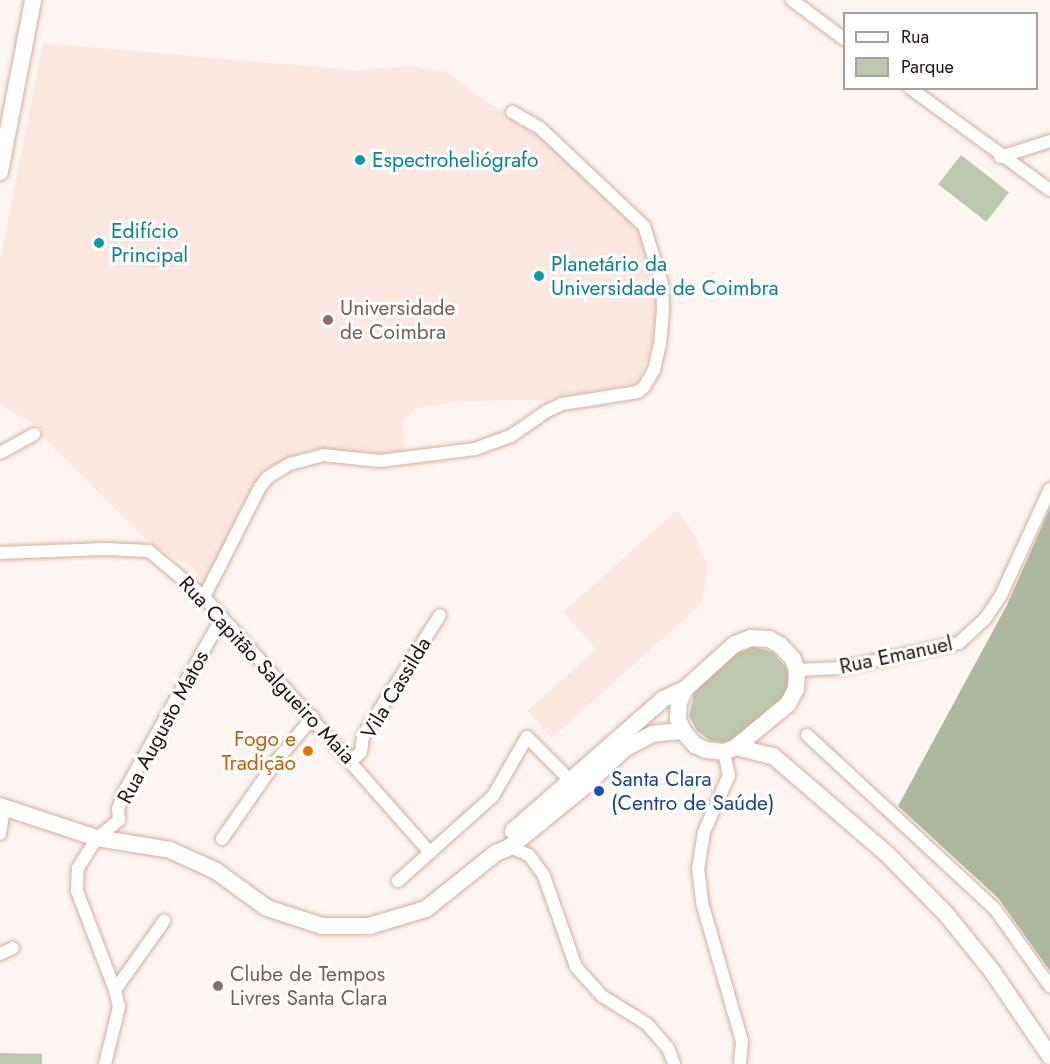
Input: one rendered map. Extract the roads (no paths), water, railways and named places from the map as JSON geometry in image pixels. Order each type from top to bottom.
[{"type":"street","points":[[0,171],[33,0]]},
{"type":"street","points":[[792,0],[843,38]]},
{"type":"street","points":[[913,90],[1000,157],[1050,190]]},
{"type":"street","points":[[204,597],[260,487],[268,477],[290,464],[323,455],[380,461],[474,449],[511,436],[547,411],[562,404],[638,392],[644,387],[654,370],[660,345],[663,309],[662,284],[644,226],[540,129],[512,112]]},
{"type":"street","points":[[1000,157],[1050,141]]},
{"type":"street","points":[[0,453],[34,434]]},
{"type":"street","name":"Rua Emanuel","points":[[797,670],[841,668],[959,643],[985,619],[1001,595],[1050,489]]},
{"type":"street","name":"Rua Capitão Salgueiro Maia","points":[[0,553],[105,549],[149,551],[204,597],[221,620],[240,636],[313,717],[430,852]]},
{"type":"street","name":"Vila Cassilda","points":[[351,761],[360,752],[363,736],[440,615]]},
{"type":"street","name":"Rua Augusto Matos","points":[[105,1064],[119,1007],[115,990],[77,891],[78,868],[97,838],[119,820],[118,809],[124,792],[221,620]]},
{"type":"street","points":[[578,783],[663,699],[685,689],[735,644],[751,638],[769,639],[780,645],[793,659],[797,670],[796,689],[788,704],[730,750]]},
{"type":"street","points":[[685,689],[679,702],[678,719],[683,731],[695,745],[706,750],[730,750],[773,756]]},
{"type":"street","points":[[222,839],[277,760],[313,717]]},
{"type":"street","points":[[759,729],[773,756],[887,855],[946,914],[992,970],[1050,1056]]},
{"type":"street","points":[[0,834],[2,807],[97,838],[170,850],[216,871],[267,908],[322,926],[369,926],[426,909],[503,850],[504,840],[624,749],[652,734],[683,731]]},
{"type":"street","points":[[807,735],[995,909],[1050,986]]},
{"type":"street","points":[[398,881],[493,796],[528,737],[578,783]]},
{"type":"street","points":[[730,750],[729,775],[704,832],[698,868],[703,906],[742,1041],[740,1064]]},
{"type":"street","points":[[503,850],[529,855],[544,876],[576,967],[602,996],[647,1024],[668,1048],[674,1064]]},
{"type":"street","points":[[115,990],[164,921]]},
{"type":"street","points":[[0,954],[13,948]]},
{"type":"place","name":"Espectroheliógrafo","points":[[360,160]]},
{"type":"place","name":"Edifício Principal","points":[[99,243]]},
{"type":"place","name":"Planetário da Universidade de Coimbra","points":[[539,276]]},
{"type":"place","name":"Universidade de Coimbra","points":[[328,320]]},
{"type":"place","name":"Fogo e Tradição","points":[[308,751]]},
{"type":"place","name":"Santa Clara (Centro de Saúde)","points":[[599,791]]},
{"type":"place","name":"Clube de Tempos Livres Santa Clara","points":[[218,986]]}]
